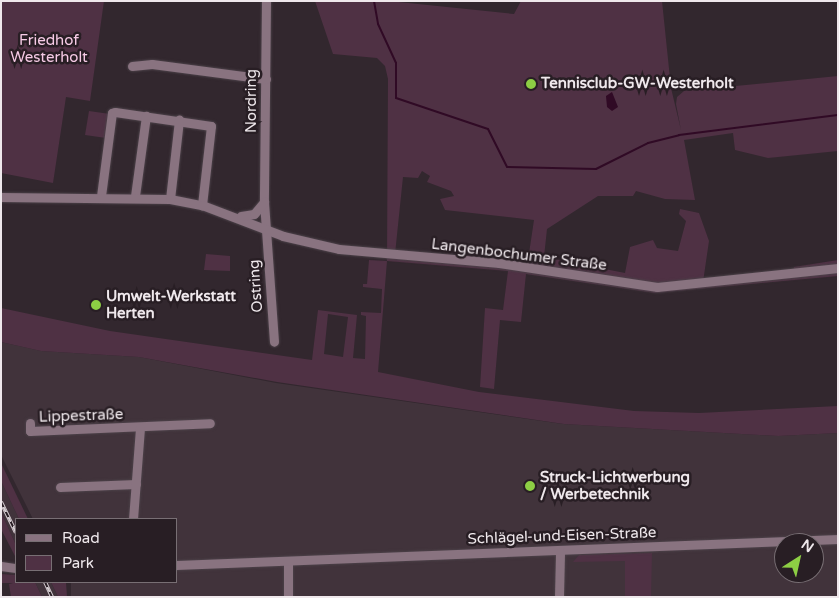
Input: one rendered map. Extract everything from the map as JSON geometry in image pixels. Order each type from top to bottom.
[{"type":"street","name":"Nordring","points":[[266,1],[264,202],[266,227]]},
{"type":"street","points":[[132,66],[152,64],[266,79]]},
{"type":"street","points":[[101,196],[112,114],[146,116],[212,127],[202,205]]},
{"type":"street","points":[[135,196],[146,116]]},
{"type":"street","points":[[170,198],[179,120]]},
{"type":"street","name":"Langenbochumer Straße","points":[[1,197],[135,196],[170,198],[239,216],[283,236],[339,249],[499,262],[657,287],[838,268]]},
{"type":"street","points":[[239,216],[254,214],[264,202]]},
{"type":"street","name":"Ostring","points":[[266,227],[274,342]]},
{"type":"street","name":"Lippestraße","points":[[30,423],[30,431],[140,428],[210,423]]},
{"type":"street","name":"Lippestraße","points":[[134,518],[140,428]]},
{"type":"street","points":[[60,487],[136,484]]},
{"type":"street","name":"Schlägel-und-Eisen-Straße","points":[[178,565],[560,552],[838,539]]},
{"type":"street","points":[[559,597],[560,552]]},
{"type":"street","points":[[288,561],[288,597]]},
{"type":"street","points":[[1,566],[15,568]]},
{"type":"shaded area","points":[[612,92],[618,107],[612,111],[607,107],[606,96]]},
{"type":"shaded area","points":[[1,342],[41,351],[139,357],[276,383],[563,424],[778,436],[838,433],[838,597],[71,597],[71,583],[178,583],[178,518],[32,518],[1,455]]},
{"type":"shaded area","points":[[1,481],[19,518],[15,518],[15,543],[1,512]]},
{"type":"shaded area","points":[[35,583],[51,583],[58,597],[42,597]]},
{"type":"green space","name":"Friedhof Westerholt","points":[[1,1],[104,1],[90,101],[66,97],[53,183],[1,173]]},
{"type":"green space","points":[[315,1],[389,1],[514,14],[521,1],[662,1],[671,88],[681,130],[676,104],[677,97],[684,91],[838,76],[838,151],[768,158],[735,150],[733,133],[684,140],[695,200],[665,199],[636,191],[633,196],[598,196],[547,229],[544,257],[625,273],[630,247],[653,240],[657,248],[678,251],[686,221],[679,214],[680,209],[699,213],[709,241],[703,282],[794,273],[794,267],[838,260],[838,276],[655,293],[526,274],[521,322],[500,320],[494,389],[480,387],[485,308],[503,310],[508,271],[387,261],[388,79],[385,66],[377,58],[333,54]],"holes":[[[422,171],[430,176],[427,182],[451,191],[454,196],[440,199],[445,210],[534,220],[527,267],[395,254],[403,177],[418,178]]]},
{"type":"green space","points":[[89,111],[110,114],[106,138],[85,135]]},
{"type":"green space","points":[[206,254],[230,256],[230,271],[204,270]]},
{"type":"green space","points":[[369,260],[387,261],[378,372],[479,392],[634,411],[699,413],[838,406],[838,433],[778,436],[564,424],[277,382],[139,357],[41,351],[1,342],[1,308],[110,331],[312,360],[318,310],[357,315],[353,358],[365,359],[366,316],[361,315],[361,312],[381,313],[382,289],[363,287],[363,284],[367,284]],"holes":[[[328,314],[348,317],[343,357],[324,354]]]},
{"type":"green space","points":[[1,463],[28,518],[19,518],[1,481]]},
{"type":"green space","points":[[1,512],[15,543],[15,556],[1,529]]},
{"type":"green space","points":[[652,553],[651,597],[625,597],[625,561],[573,562],[579,555]]},
{"type":"green space","points":[[1,574],[15,575],[15,583],[35,583],[42,597],[11,597],[9,584],[13,583],[1,583]]},
{"type":"green space","points":[[51,583],[66,583],[67,597],[58,597]]},
{"type":"waterway","points":[[374,1],[378,24],[396,63],[396,98],[488,129],[507,167],[596,169],[648,143],[679,135],[838,115]]},
{"type":"railway","points":[[1,502],[15,531]]},
{"type":"railway","points":[[45,583],[52,597]]},
{"type":"place","name":"Tennisclub-GW-Westerholt","points":[[531,84]]},
{"type":"place","name":"Umwelt-Werkstatt Herten","points":[[96,305]]},
{"type":"place","name":"Struck-Lichtwerbung / Werbetechnik","points":[[530,486]]}]
